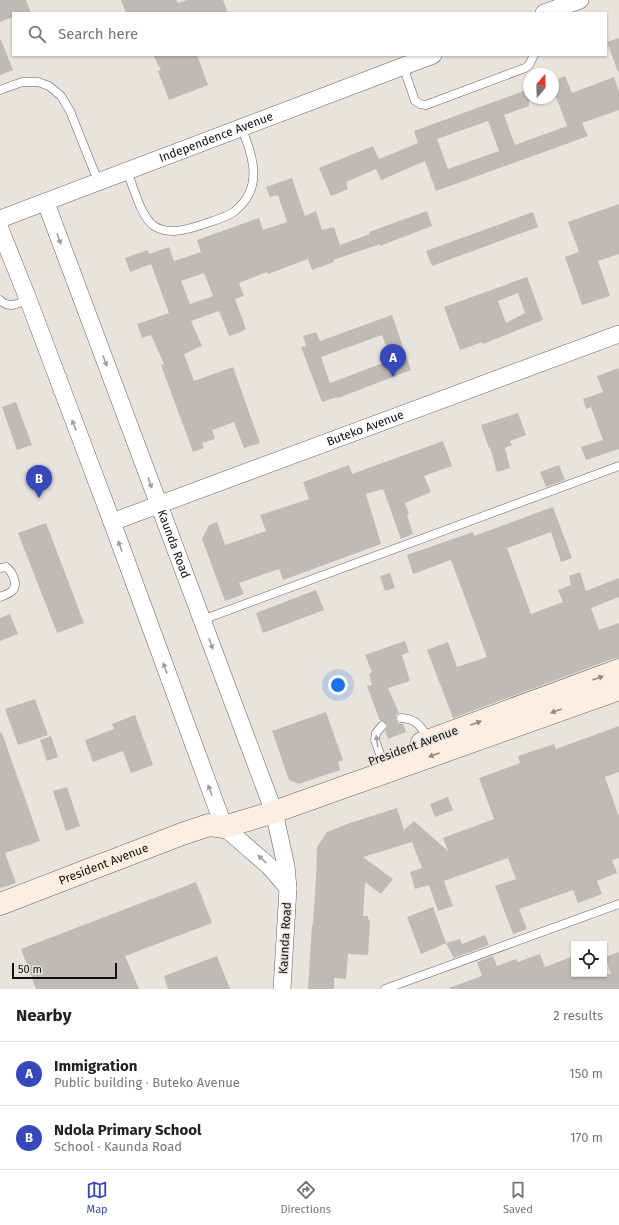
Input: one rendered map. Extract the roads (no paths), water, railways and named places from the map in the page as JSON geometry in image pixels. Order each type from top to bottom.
[{"type":"main road","name":"President Avenue","points":[[384,765],[430,740],[619,670]]},
{"type":"main road","name":"President Avenue","points":[[0,904],[182,834],[271,806],[384,765],[619,689]]},
{"type":"street","points":[[547,12],[580,0]]},
{"type":"street","name":"Independence Avenue","points":[[0,219],[46,203],[98,181],[127,172],[241,127],[430,56]]},
{"type":"street","name":"Kaunda Road","points":[[46,203],[271,806],[286,866],[288,888],[282,989]]},
{"type":"street","name":"Kaunda Road","points":[[0,229],[112,522],[218,823],[269,866],[288,888]]},
{"type":"street","name":"Buteko Avenue","points":[[112,522],[619,334]]},
{"type":"lane","points":[[403,66],[416,101],[420,104],[426,105],[524,68],[529,64],[533,56]]},
{"type":"lane","points":[[0,90],[22,82],[38,82],[49,86],[61,96],[70,111],[98,181]]},
{"type":"lane","points":[[127,172],[142,209],[148,221],[154,226],[164,230],[176,231],[192,228],[218,219],[234,212],[244,202],[250,191],[253,179],[253,162],[249,145],[241,127]]},
{"type":"lane","points":[[0,300],[8,306],[28,299]]},
{"type":"lane","points":[[202,620],[619,466]]},
{"type":"lane","points":[[0,568],[6,567],[10,570],[15,582],[12,592],[0,597]]},
{"type":"lane","points":[[401,718],[410,719],[418,723],[430,740]]},
{"type":"lane","points":[[382,726],[376,733],[375,740],[384,765]]},
{"type":"lane","points":[[385,989],[619,904]]},
{"type":"place","name":"Immigration","points":[[393,377]]},
{"type":"place","name":"Ndola Primary School","points":[[39,498]]}]
